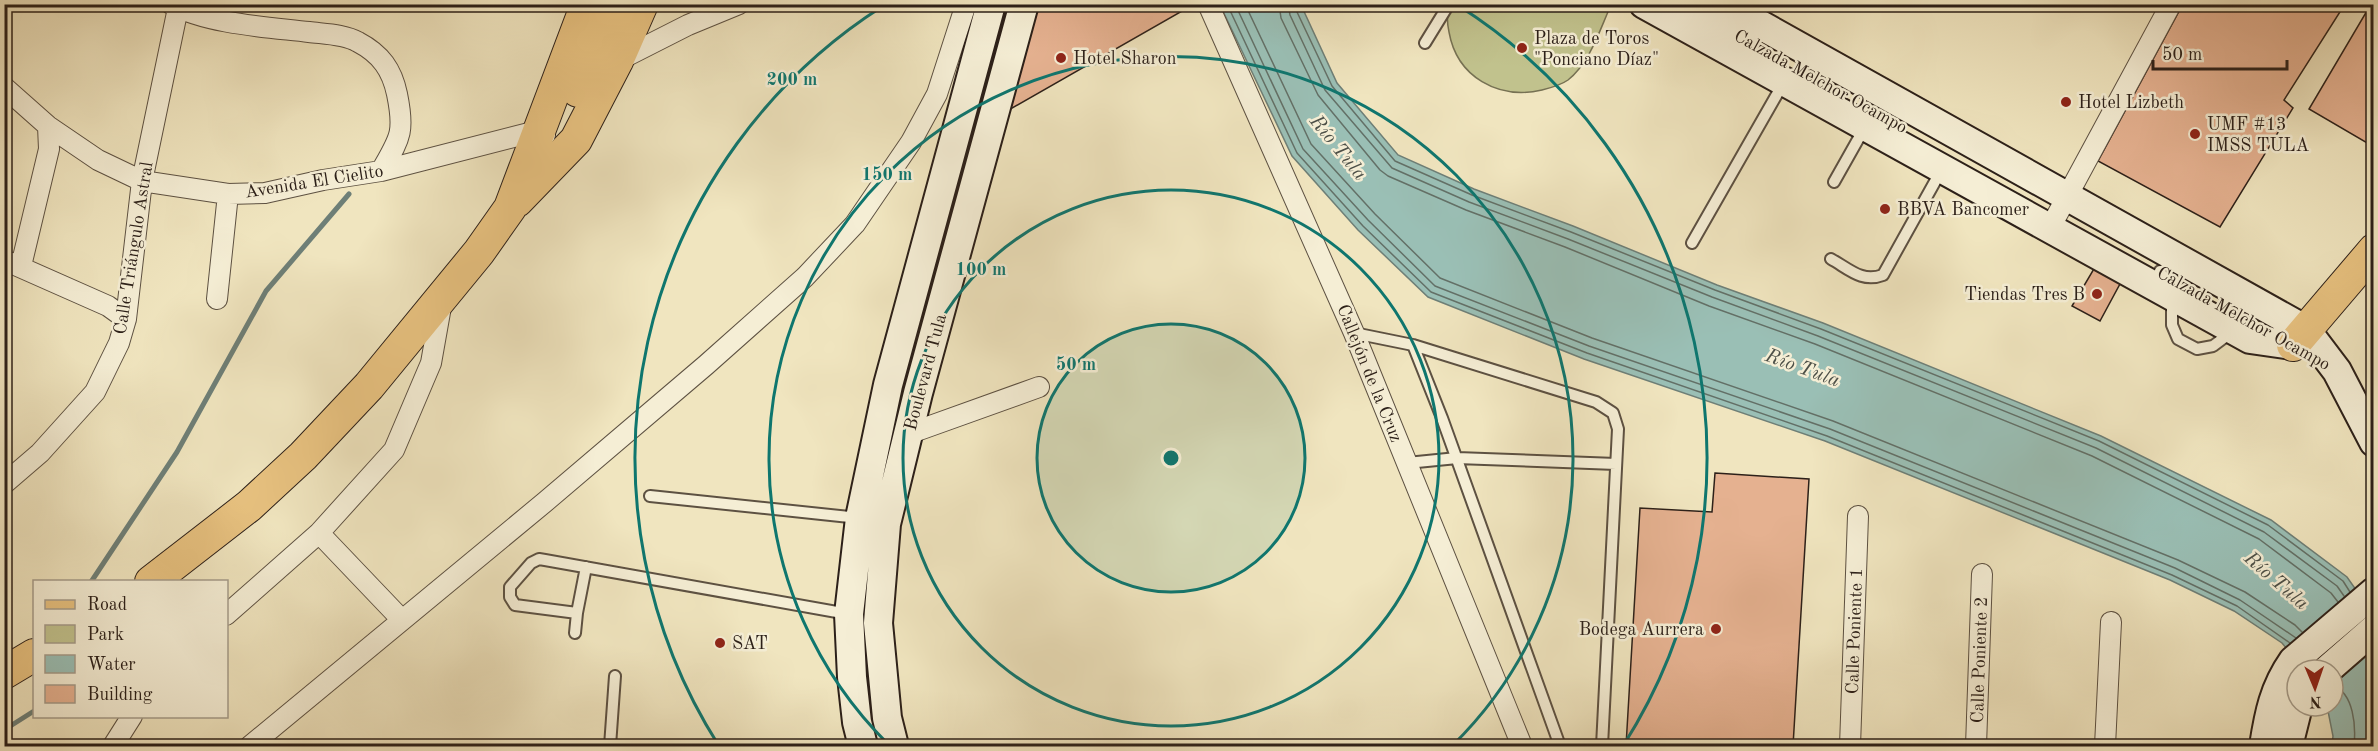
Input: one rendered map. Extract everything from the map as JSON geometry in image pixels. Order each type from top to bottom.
[{"type":"main road","points":[[558,132],[587,4]]},
{"type":"main road","points":[[558,132],[617,4]]},
{"type":"main road","points":[[154,580],[249,506],[303,456],[369,386],[443,297],[510,208],[558,132],[617,61],[642,4]]},
{"type":"main road","name":"Boulevard Tula","points":[[863,747],[857,722],[852,677],[849,614],[860,518],[888,385],[991,4]]},
{"type":"main road","name":"Boulevard Tula","points":[[894,747],[887,718],[878,623],[886,524],[908,434],[1024,4]]},
{"type":"main road","name":"Calzada Melchor Ocampo","points":[[1723,4],[1852,67],[2063,205],[2166,283],[2300,337]]},
{"type":"main road","points":[[1758,4],[1852,67]]},
{"type":"main road","points":[[1660,6],[1784,82],[2024,213],[2063,205]]},
{"type":"main road","name":"Calzada Melchor Ocampo","points":[[1660,6],[1993,177],[2063,205],[2300,337],[2337,371],[2373,442]]},
{"type":"main road","points":[[1993,177],[2024,213]]},
{"type":"main road","points":[[2166,283],[2250,339],[2300,337],[2373,250]]},
{"type":"main road","points":[[2264,747],[2274,694],[2293,661],[2373,592]]},
{"type":"main road","points":[[2340,658],[2373,629]]},
{"type":"main road","points":[[2289,747],[2295,718]]},
{"type":"street","points":[[617,61],[688,25],[739,4]]},
{"type":"street","points":[[250,747],[688,381],[805,277],[855,224],[911,142],[937,94],[966,4]]},
{"type":"street","name":"Callejón de la Cruz","points":[[1208,4],[1354,333],[1522,747]]},
{"type":"street","points":[[2063,205],[2171,4]]},
{"type":"street","points":[[174,6],[231,22],[330,34],[357,41],[379,56],[393,75],[400,112],[400,138],[381,171]]},
{"type":"street","name":"Calle Triángulo Astral","points":[[5,483],[40,453],[95,392],[119,343],[126,319],[142,181],[174,6]]},
{"type":"street","name":"Avenida El Cielito","points":[[4,87],[48,126],[98,160],[142,181],[228,194],[265,193],[322,180],[381,171],[558,132]]},
{"type":"street","points":[[937,94],[964,100]]},
{"type":"street","points":[[48,126],[49,149],[13,263],[108,306],[126,319]]},
{"type":"street","points":[[217,299],[228,194]]},
{"type":"street","points":[[228,613],[320,533],[394,450],[431,363],[443,297]]},
{"type":"street","points":[[908,434],[1039,387]]},
{"type":"street","name":"Calle Poniente 1","points":[[1850,747],[1858,516]]},
{"type":"street","points":[[320,533],[402,620]]},
{"type":"street","name":"Calle Poniente 2","points":[[1976,747],[1982,574]]},
{"type":"street","points":[[2104,747],[2111,622]]},
{"type":"street","points":[[113,747],[131,718]]},
{"type":"lane","points":[[1425,43],[1449,4]]},
{"type":"lane","points":[[1692,243],[1784,82]]},
{"type":"lane","points":[[1834,182],[1866,127]]},
{"type":"lane","points":[[1831,259],[1860,276],[1872,279],[1883,274],[1942,169]]},
{"type":"lane","points":[[1354,333],[1413,345],[1596,402],[1613,412],[1618,429],[1602,747]]},
{"type":"lane","points":[[1413,345],[1457,458],[1560,747]]},
{"type":"lane","points":[[1407,463],[1457,458],[1616,464]]},
{"type":"lane","points":[[650,496],[860,518]]},
{"type":"lane","points":[[577,613],[515,605],[510,597],[510,587],[531,563],[539,559],[849,614]]},
{"type":"lane","points":[[575,633],[586,567]]},
{"type":"lane","points":[[610,747],[615,676]]},
{"type":"green space","name":"Plaza de Toros \"Ponciano Díaz\"","points":[[1449,5],[1611,5],[1594,45],[1576,73],[1559,85],[1526,92],[1495,88],[1470,73],[1453,48],[1448,25]]},
{"type":"water","name":"Río Tula","points":[[1220,5],[1301,5],[1337,83],[1398,155],[1474,189],[1573,226],[1717,285],[1823,323],[2101,436],[2271,520],[2347,577],[2373,614],[2373,746],[2332,746],[2333,736],[2329,718],[2345,718],[2345,658],[2295,658],[2282,643],[2234,611],[2170,580],[1825,441],[1584,359],[1428,297],[1358,230],[1292,156]]},
{"type":"building","name":"Hotel Sharon","points":[[1038,4],[1190,4],[1191,6],[1007,111]]},
{"type":"building","name":"UMF #13 IMSS TULA","points":[[2183,4],[2345,4],[2284,100],[2293,108],[2220,227],[2098,161]]},
{"type":"building","points":[[2371,4],[2374,4],[2374,147],[2309,109]]},
{"type":"building","name":"Tiendas Tres B","points":[[2095,267],[2121,282],[2100,321],[2072,306]]},
{"type":"building","name":"Bodega Aurrera","points":[[1715,473],[1809,479],[1793,746],[1626,746],[1640,508],[1712,512]]},
{"type":"waterway","points":[[92,580],[177,452],[266,291],[349,194]]},
{"type":"waterway","points":[[4,730],[33,712]]},
{"type":"place","name":"Plaza de Toros \"Ponciano Díaz\"","points":[[1522,48]]},
{"type":"place","name":"Hotel Sharon","points":[[1061,58]]},
{"type":"place","name":"Hotel Lizbeth","points":[[2066,102]]},
{"type":"place","name":"UMF #13 IMSS TULA","points":[[2195,134]]},
{"type":"place","name":"BBVA Bancomer","points":[[1885,209]]},
{"type":"place","name":"Tiendas Tres B","points":[[2097,294]]},
{"type":"place","name":"Bodega Aurrera","points":[[1716,629]]},
{"type":"place","name":"SAT","points":[[720,643]]}]
